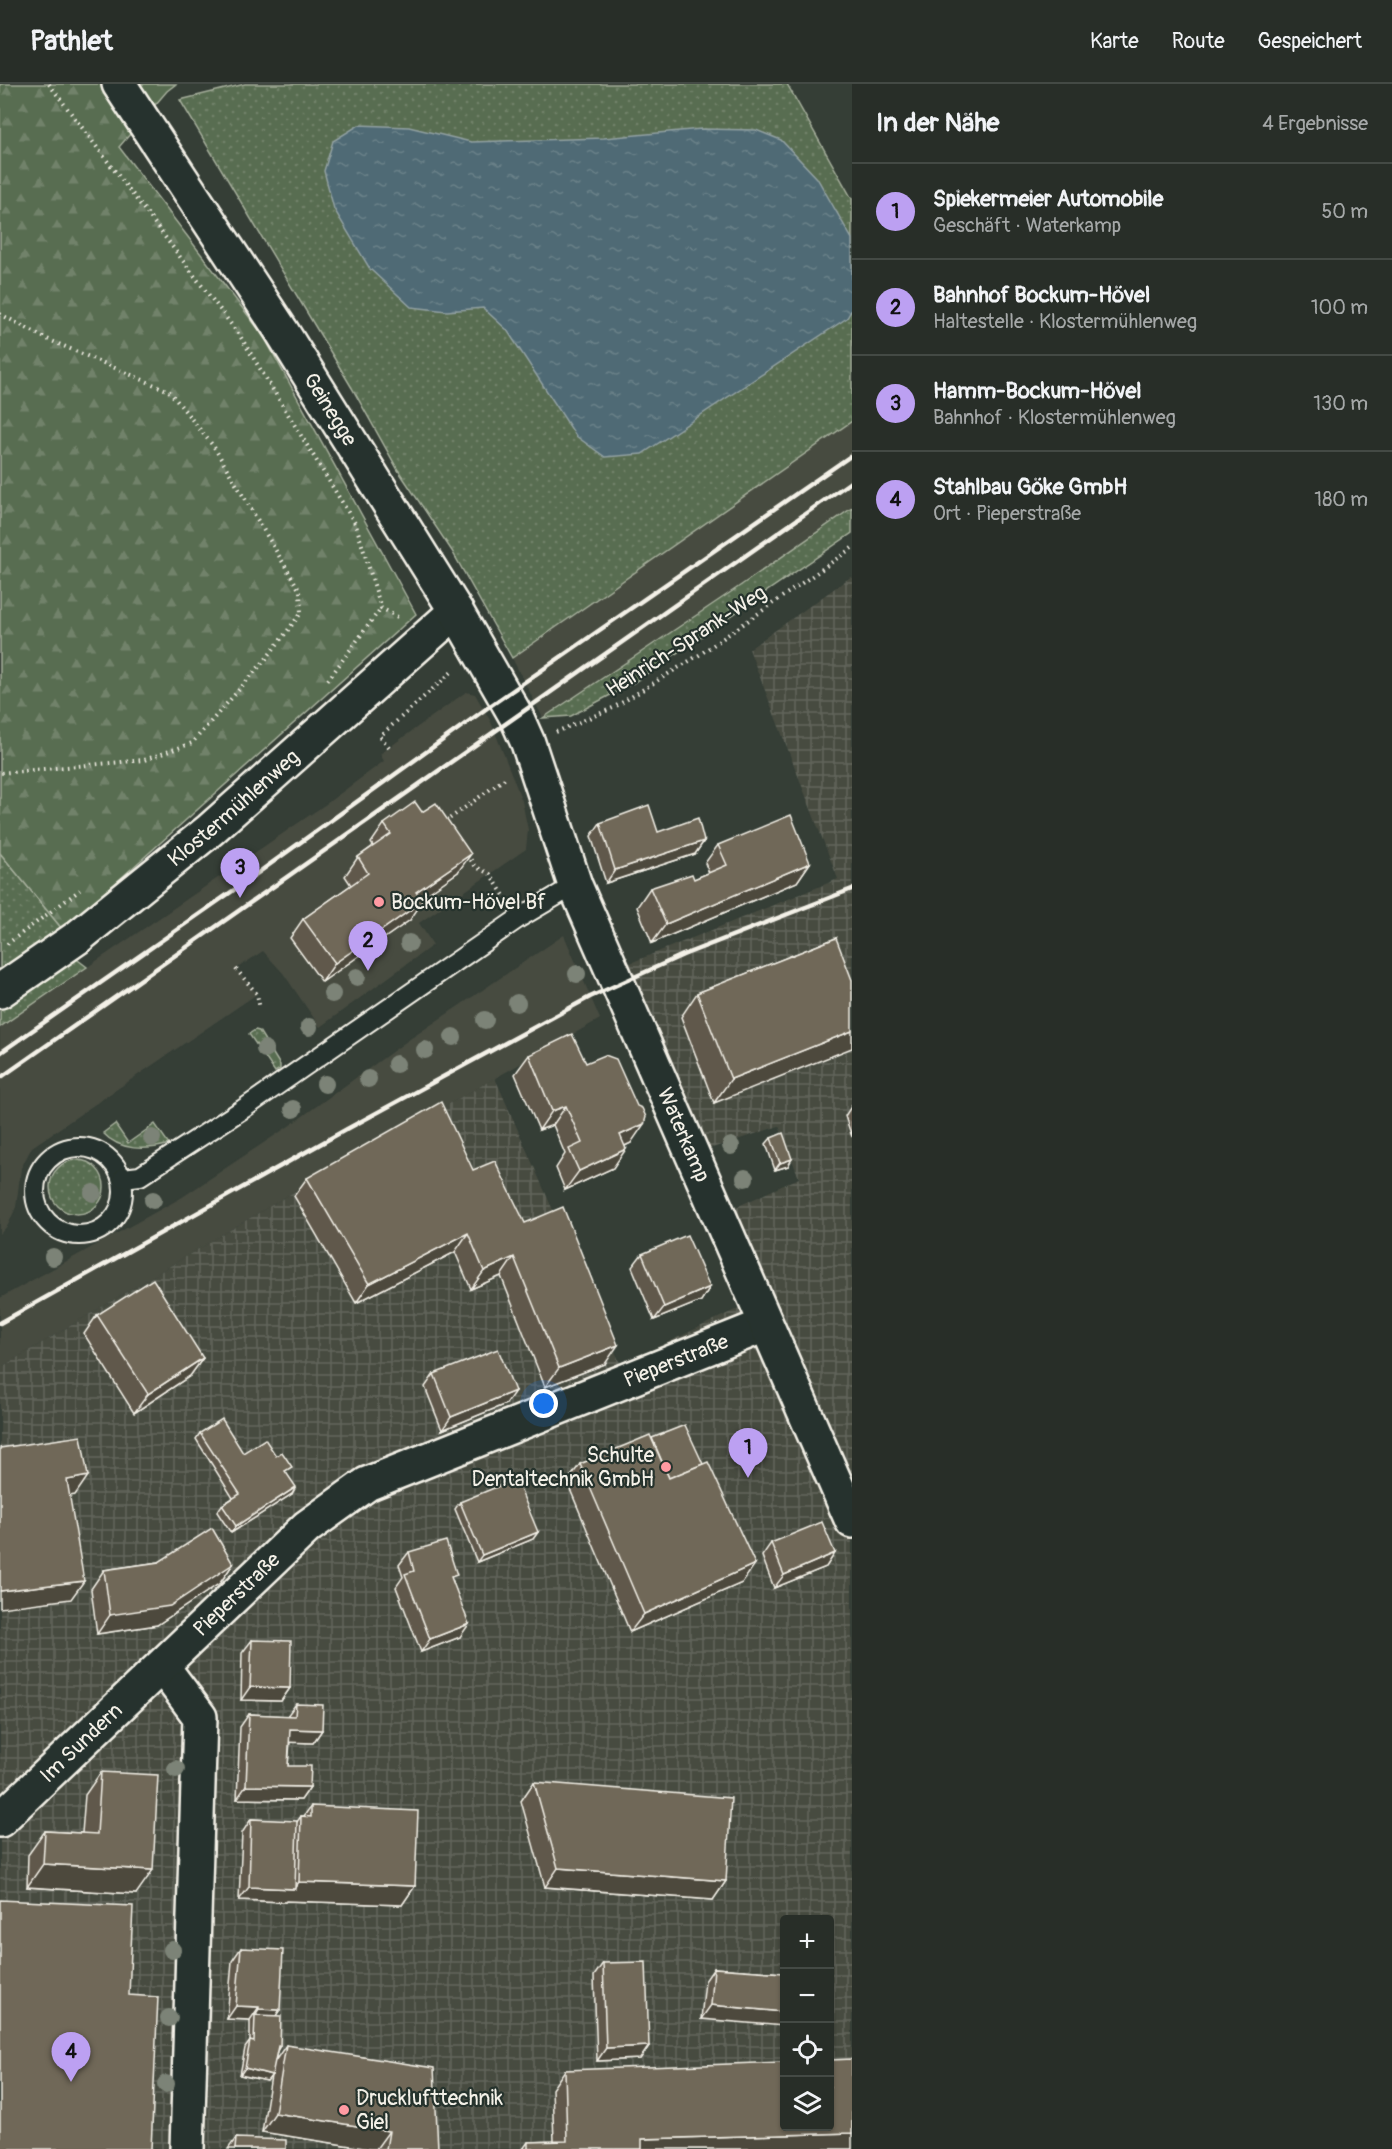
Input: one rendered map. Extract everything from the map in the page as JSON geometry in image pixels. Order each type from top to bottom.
[{"type":"street","name":"Geinegge","points":[[119,84],[281,330],[456,611],[516,716],[531,753]]},
{"type":"street","name":"Klostermühlenweg","points":[[0,991],[78,937],[210,830],[456,611]]},
{"type":"street","name":"Waterkamp","points":[[531,753],[575,885],[852,1521]]},
{"type":"street","name":"Pieperstraße","points":[[162,1666],[307,1527],[367,1484],[765,1325]]},
{"type":"street","name":"Im Sundern","points":[[0,1820],[162,1666]]},
{"type":"street","points":[[162,1666],[200,1717],[187,2149]]},
{"type":"lane","points":[[123,1178],[140,1176],[252,1102],[519,918],[575,885]]},
{"type":"lane","points":[[67,1147],[91,1147],[111,1158],[123,1178],[123,1202],[112,1222],[92,1234],[69,1235],[48,1224],[36,1203],[35,1180],[47,1159],[67,1147]]},
{"type":"path","points":[[49,84],[240,336],[356,525],[381,608],[324,685]]},
{"type":"path","points":[[0,314],[47,339],[169,391],[214,447],[300,591],[301,613],[266,659],[192,743],[144,760],[0,773]]},
{"type":"path","name":"Heinrich-Sprank-Weg","points":[[443,824],[501,781],[531,753],[613,708],[699,655],[852,548]]},
{"type":"path","points":[[389,747],[380,736],[459,666]]},
{"type":"path","points":[[463,850],[476,867],[490,874],[519,918]]},
{"type":"path","points":[[0,949],[87,885]]},
{"type":"path","points":[[236,969],[257,994],[260,1009]]},
{"type":"shaded area","points":[[852,421],[852,508],[543,718],[512,658]]},
{"type":"shaded area","points":[[852,576],[852,2149],[0,2149],[0,1368],[307,1184],[495,1078],[621,1365],[766,1295],[734,1208],[799,1178],[779,1126],[709,1149],[644,1002],[623,966],[838,879],[749,649]]},
{"type":"shaded area","points":[[466,692],[475,694],[491,722],[522,801],[528,830],[526,849],[419,923],[433,945],[320,1027],[283,973],[263,951],[236,969],[257,994],[32,1147],[21,1168],[16,1207],[8,1225],[0,1234],[0,1027],[326,804],[384,761],[380,754]]},
{"type":"shaded area","points":[[564,935],[600,1019],[307,1184],[0,1368],[0,1298],[181,1198]]},
{"type":"green space","points":[[0,84],[176,84],[167,91],[119,147],[263,335],[416,614],[63,930],[0,853]]},
{"type":"green space","points":[[245,84],[787,84],[852,199],[852,421],[512,658],[452,551],[398,470],[352,388],[180,100]]},
{"type":"green space","points":[[852,508],[852,533],[633,683],[571,716],[543,718],[737,588]]},
{"type":"green space","points":[[0,853],[63,930],[0,974]]},
{"type":"green space","points":[[74,957],[87,967],[0,1027],[0,1007]]},
{"type":"green space","points":[[255,1030],[259,1031],[280,1065],[280,1069],[275,1072],[249,1034]]},
{"type":"green space","points":[[115,1124],[128,1143],[155,1124],[169,1144],[151,1148],[125,1146],[103,1133]]},
{"type":"green space","points":[[77,1160],[87,1162],[96,1168],[102,1177],[104,1187],[102,1197],[96,1206],[87,1212],[77,1214],[67,1212],[58,1206],[52,1197],[50,1187],[52,1177],[58,1168],[67,1162]]},
{"type":"water","points":[[359,125],[409,127],[471,142],[604,138],[701,129],[756,130],[781,140],[817,178],[852,239],[852,309],[847,318],[642,454],[605,457],[576,436],[507,330],[483,308],[447,311],[411,307],[370,269],[334,209],[324,171],[333,141]]},
{"type":"building","name":"Bockum-Hövel Bf","points":[[415,802],[422,812],[436,803],[471,854],[416,892],[423,901],[335,963],[303,919],[368,873],[358,857],[391,834],[384,824]]},
{"type":"building","points":[[649,805],[658,832],[698,818],[704,841],[615,870],[600,823]]},
{"type":"building","points":[[791,815],[810,863],[666,924],[650,888],[692,874],[694,879],[727,865],[718,845]]},
{"type":"building","points":[[836,938],[852,980],[852,1031],[731,1079],[697,993]]},
{"type":"building","points":[[572,1034],[586,1063],[605,1055],[616,1059],[637,1106],[642,1108],[646,1117],[644,1124],[620,1135],[626,1149],[579,1171],[569,1149],[582,1143],[566,1106],[552,1111],[529,1055]]},
{"type":"building","points":[[441,1102],[473,1170],[495,1161],[525,1223],[563,1207],[618,1345],[559,1368],[514,1257],[484,1271],[468,1233],[369,1284],[307,1178]]},
{"type":"building","points":[[783,1133],[792,1159],[780,1163],[771,1138]]},
{"type":"building","points":[[687,1235],[710,1287],[664,1307],[642,1254]]},
{"type":"building","points":[[153,1279],[203,1358],[148,1394],[97,1315]]},
{"type":"building","points":[[498,1349],[515,1391],[451,1417],[434,1374]]},
{"type":"building","points":[[222,1419],[243,1453],[265,1439],[276,1456],[282,1452],[292,1467],[285,1471],[296,1487],[236,1526],[222,1505],[240,1494],[200,1433]]},
{"type":"building","points":[[685,1425],[703,1464],[669,1478],[652,1438]]},
{"type":"building","points":[[650,1435],[669,1478],[708,1462],[755,1564],[644,1614],[580,1464]]},
{"type":"building","points":[[81,1436],[88,1476],[67,1480],[84,1581],[0,1591],[0,1448]]},
{"type":"building","points":[[516,1479],[538,1532],[482,1555],[460,1502]]},
{"type":"building","points":[[822,1522],[835,1553],[784,1575],[771,1543]]},
{"type":"building","points":[[212,1528],[233,1564],[170,1606],[110,1615],[104,1570],[159,1562]]},
{"type":"building","points":[[446,1541],[457,1575],[451,1577],[469,1624],[430,1639],[405,1574],[414,1571],[409,1552]]},
{"type":"building","points":[[252,1640],[291,1641],[290,1688],[250,1687]]},
{"type":"building","points":[[296,1704],[323,1705],[322,1730],[290,1729],[288,1766],[311,1766],[310,1787],[246,1786],[249,1714],[295,1716]]},
{"type":"building","points":[[101,1772],[158,1775],[153,1870],[43,1864],[45,1831],[97,1834]]},
{"type":"building","points":[[534,1782],[731,1798],[726,1881],[558,1868]]},
{"type":"building","points":[[311,1806],[418,1811],[415,1886],[299,1882],[301,1816],[311,1817]]},
{"type":"building","points":[[251,1819],[297,1821],[295,1889],[249,1887]]},
{"type":"building","points":[[0,1900],[133,1906],[129,1995],[158,1997],[151,2149],[0,2149]]},
{"type":"building","points":[[241,1948],[283,1950],[280,2010],[236,2006]]},
{"type":"building","points":[[646,1962],[649,2046],[606,2048],[603,1963]]},
{"type":"building","points":[[714,1968],[780,1973],[780,2012],[711,2005]]},
{"type":"building","points":[[255,2015],[281,2016],[280,2046],[278,2046],[272,2075],[245,2068],[250,2041],[254,2042]]},
{"type":"building","name":"Drucklufttechnik Giel","points":[[286,2045],[434,2068],[438,2149],[386,2149],[389,2131],[275,2113]]},
{"type":"building","points":[[852,2059],[852,2133],[642,2139],[642,2149],[528,2149],[528,2142],[567,2141],[565,2070],[780,2062],[780,2131],[834,2131],[834,2060]]},
{"type":"building","points":[[236,2138],[286,2140],[286,2149],[235,2149]]},
{"type":"railway","points":[[0,1053],[244,883],[490,706],[852,455]]},
{"type":"railway","points":[[0,1078],[852,481]]},
{"type":"railway","points":[[0,1323],[347,1129],[590,997],[683,955],[852,889]]},
{"type":"place","name":"Hamm-Bockum-Hövel","points":[[240,898]]},
{"type":"place","name":"Bockum-Hövel Bf","points":[[379,902]]},
{"type":"place","name":"Bahnhof Bockum-Hövel","points":[[368,971]]},
{"type":"place","name":"Schulte Dentaltechnik GmbH","points":[[666,1467]]},
{"type":"place","name":"Spiekermeier Automobile","points":[[748,1478]]},
{"type":"place","name":"Stahlbau Göke GmbH","points":[[71,2082]]},
{"type":"place","name":"Drucklufttechnik Giel","points":[[344,2110]]}]
